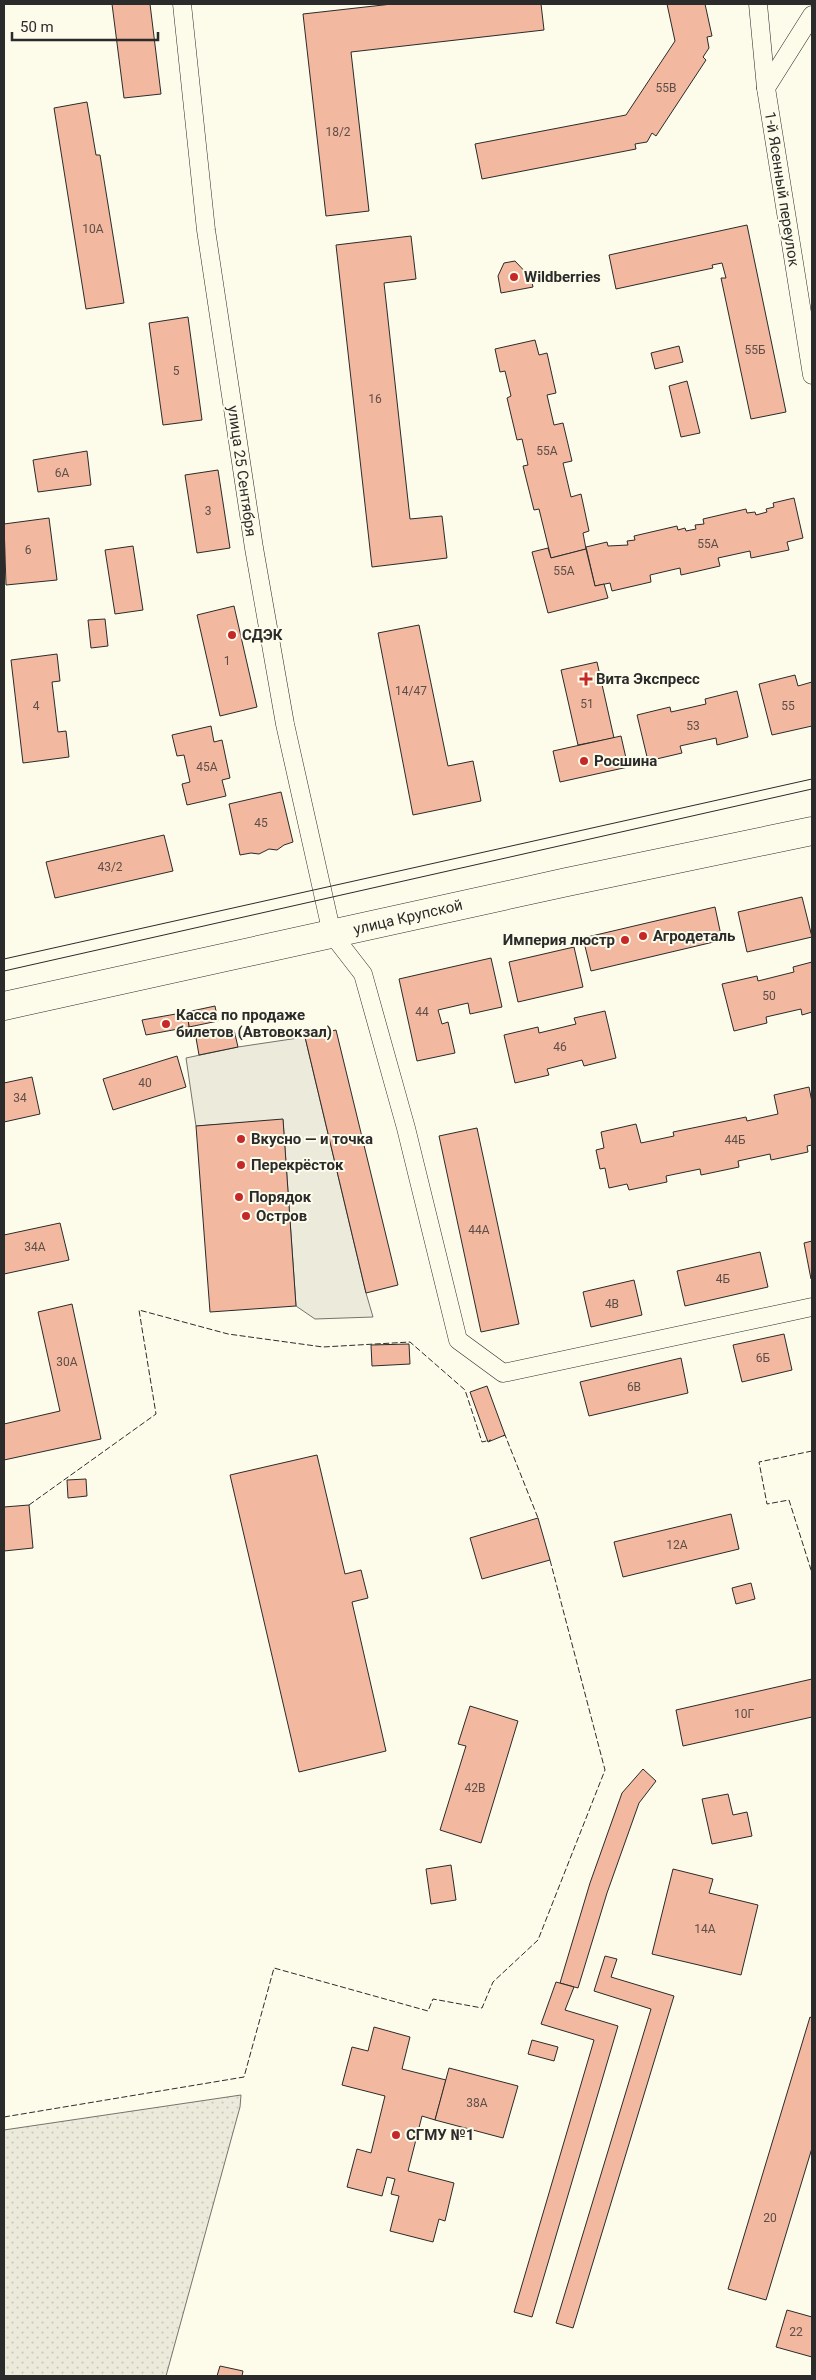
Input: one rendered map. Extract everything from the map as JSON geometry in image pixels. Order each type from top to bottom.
[{"type":"main road","name":"улица Крупской","points":[[4,1006],[812,831]]},
{"type":"street","name":"улица 25 Сентября","points":[[182,4],[206,230],[254,548],[285,724],[332,934]]},
{"type":"street","name":"1-й Ясенный переулок","points":[[758,4],[766,88],[812,375]]},
{"type":"street","points":[[766,88],[812,15]]},
{"type":"street","points":[[332,934],[363,974],[406,1128],[458,1340],[503,1373],[812,1307]]},
{"type":"shaded area","points":[[305,1037],[373,1317],[315,1319],[296,1306],[283,1120],[196,1126],[186,1058],[238,1047]]},
{"type":"shaded area","points":[[241,2095],[240,2107],[166,2376],[4,2376],[4,2130]]},
{"type":"building","points":[[112,4],[150,4],[161,94],[124,98]]},
{"type":"building","points":[[392,4],[541,4],[544,30],[351,52],[369,211],[326,216],[303,14]]},
{"type":"building","points":[[667,4],[705,4],[712,36],[707,37],[709,48],[703,57],[706,60],[656,136],[652,133],[647,142],[635,144],[636,149],[482,179],[475,144],[626,115],[675,41]]},
{"type":"building","points":[[87,102],[96,155],[100,155],[124,303],[86,309],[54,108]]},
{"type":"building","points":[[747,225],[786,412],[751,419],[721,278],[726,278],[722,263],[712,265],[713,268],[616,289],[609,255]]},
{"type":"building","points":[[411,236],[416,279],[384,283],[410,519],[442,516],[447,558],[372,567],[336,245]]},
{"type":"building","name":"Wildberries","points":[[515,261],[531,278],[533,287],[501,293],[498,276],[504,263]]},
{"type":"building","points":[[188,317],[202,420],[163,425],[149,323]]},
{"type":"building","points":[[535,340],[539,355],[547,353],[556,393],[547,395],[554,425],[563,423],[572,461],[563,463],[571,497],[581,494],[589,531],[583,533],[586,549],[551,558],[539,509],[534,510],[523,466],[528,465],[522,439],[517,440],[507,398],[511,396],[505,371],[500,372],[495,349]]},
{"type":"building","points":[[679,346],[683,362],[655,369],[651,353]]},
{"type":"building","points":[[687,381],[700,433],[681,437],[669,386]]},
{"type":"building","points":[[87,451],[91,485],[38,492],[33,460]]},
{"type":"building","points":[[218,470],[230,548],[197,553],[185,475]]},
{"type":"building","points":[[794,498],[803,538],[787,542],[789,550],[751,558],[750,551],[718,558],[720,566],[681,575],[680,568],[650,575],[651,582],[612,591],[610,583],[595,586],[586,547],[607,542],[608,546],[628,545],[627,541],[635,540],[634,536],[677,526],[678,530],[685,528],[686,531],[696,529],[695,525],[704,524],[703,519],[746,509],[747,513],[755,512],[756,515],[767,512],[766,509],[774,507],[773,503]]},
{"type":"building","points":[[49,518],[57,580],[6,585],[4,524]]},
{"type":"building","points":[[133,546],[143,610],[115,614],[105,550]]},
{"type":"building","points":[[548,548],[551,558],[586,549],[595,586],[604,584],[608,598],[548,613],[532,552]]},
{"type":"building","points":[[234,606],[257,707],[220,716],[197,615]]},
{"type":"building","points":[[105,619],[108,646],[91,648],[88,620]]},
{"type":"building","points":[[419,625],[448,766],[473,761],[481,801],[413,815],[378,633]]},
{"type":"building","points":[[57,654],[60,681],[52,682],[58,732],[66,731],[69,757],[23,763],[11,660]]},
{"type":"building","points":[[597,662],[614,738],[578,745],[561,670]]},
{"type":"building","points":[[795,675],[798,686],[812,682],[812,726],[772,735],[759,684]]},
{"type":"building","points":[[737,691],[748,737],[717,745],[716,738],[680,746],[682,753],[648,761],[637,715],[670,707],[671,712],[706,704],[705,699]]},
{"type":"building","points":[[211,726],[214,742],[222,740],[230,778],[222,780],[226,796],[187,805],[182,784],[190,782],[184,755],[177,756],[172,735]]},
{"type":"building","points":[[621,736],[628,767],[560,782],[553,751]]},
{"type":"building","points":[[281,792],[293,842],[277,850],[269,849],[259,854],[240,855],[229,804]]},
{"type":"building","points":[[164,835],[173,871],[55,898],[46,862]]},
{"type":"building","points":[[802,897],[812,937],[747,952],[738,912]]},
{"type":"building","points":[[715,907],[722,940],[591,971],[583,938]]},
{"type":"building","points":[[574,947],[583,987],[518,1002],[509,962]]},
{"type":"building","points":[[491,958],[502,1007],[470,1014],[468,1003],[438,1010],[442,1024],[448,1022],[455,1053],[417,1061],[399,979]]},
{"type":"building","points":[[812,962],[812,1012],[802,1015],[801,1009],[766,1017],[767,1023],[734,1031],[722,984],[757,976],[758,981],[794,972],[793,967]]},
{"type":"building","points":[[215,1006],[218,1021],[189,1027],[187,1012]]},
{"type":"building","points":[[605,1011],[616,1058],[584,1066],[582,1060],[547,1069],[549,1075],[515,1083],[504,1035],[538,1027],[539,1033],[576,1024],[574,1018]]},
{"type":"building","name":"Касса по продаже билетов (Автовокзал)","points":[[187,1012],[189,1027],[146,1035],[142,1020]]},
{"type":"building","points":[[234,1030],[238,1047],[199,1055],[196,1038]]},
{"type":"building","points":[[336,1030],[398,1285],[366,1293],[305,1037]]},
{"type":"building","points":[[177,1056],[186,1087],[113,1110],[103,1079]]},
{"type":"building","points":[[32,1077],[40,1114],[4,1122],[4,1083]]},
{"type":"building","points":[[809,1087],[812,1102],[812,1145],[807,1146],[808,1152],[771,1160],[770,1154],[738,1161],[739,1167],[701,1175],[700,1169],[666,1176],[667,1182],[629,1190],[627,1184],[609,1188],[605,1168],[600,1169],[596,1150],[604,1148],[601,1132],[636,1124],[641,1143],[674,1136],[673,1132],[746,1117],[747,1121],[778,1114],[774,1095]]},
{"type":"building","name":"Остров","points":[[283,1119],[296,1306],[210,1312],[196,1126]]},
{"type":"building","points":[[477,1128],[519,1324],[481,1332],[439,1136]]},
{"type":"building","points":[[60,1223],[69,1260],[4,1274],[4,1235]]},
{"type":"building","points":[[812,1241],[812,1279],[811,1279],[804,1243]]},
{"type":"building","points":[[760,1252],[768,1287],[685,1306],[677,1271]]},
{"type":"building","points":[[634,1280],[642,1315],[591,1327],[583,1292]]},
{"type":"building","points":[[72,1304],[101,1439],[4,1460],[4,1424],[60,1411],[38,1312]]},
{"type":"building","points":[[784,1334],[792,1370],[742,1382],[733,1345]]},
{"type":"building","points":[[409,1344],[410,1364],[372,1366],[371,1345]]},
{"type":"building","points":[[681,1358],[688,1393],[589,1416],[580,1382]]},
{"type":"building","points":[[487,1386],[505,1435],[488,1442],[470,1392]]},
{"type":"building","points":[[317,1455],[345,1574],[361,1570],[368,1598],[352,1602],[386,1751],[299,1772],[230,1475]]},
{"type":"building","points":[[86,1479],[87,1496],[68,1498],[67,1480]]},
{"type":"building","points":[[29,1505],[33,1548],[4,1551],[4,1507]]},
{"type":"building","points":[[731,1514],[739,1549],[623,1577],[614,1542]]},
{"type":"building","points":[[538,1518],[550,1560],[482,1579],[470,1538]]},
{"type":"building","points":[[751,1583],[755,1599],[736,1604],[732,1588]]},
{"type":"building","points":[[812,1679],[812,1717],[683,1746],[676,1710]]},
{"type":"building","points":[[470,1706],[518,1721],[481,1843],[440,1830],[466,1746],[458,1744]]},
{"type":"building","points":[[643,1769],[656,1781],[639,1803],[607,1893],[578,1988],[560,1983],[590,1883],[622,1793]]},
{"type":"building","points":[[728,1794],[733,1815],[747,1812],[752,1836],[712,1844],[702,1799]]},
{"type":"building","points":[[451,1865],[456,1900],[431,1904],[426,1869]]},
{"type":"building","points":[[673,1869],[713,1879],[709,1893],[758,1905],[741,1975],[652,1954]]},
{"type":"building","points":[[605,1956],[617,1959],[611,1977],[674,1996],[573,2328],[556,2323],[651,2009],[594,1991]]},
{"type":"building","points":[[556,1982],[574,1987],[565,2010],[618,2026],[532,2317],[514,2312],[594,2040],[541,2024]]},
{"type":"building","points":[[810,2017],[812,2018],[812,2148],[766,2300],[728,2289]]},
{"type":"building","name":"СГМУ №1","points":[[374,2027],[410,2037],[402,2069],[446,2080],[435,2120],[422,2116],[408,2171],[454,2183],[445,2221],[439,2219],[433,2242],[390,2231],[399,2196],[391,2194],[395,2179],[387,2177],[382,2196],[347,2187],[357,2149],[371,2153],[385,2096],[342,2085],[352,2047],[368,2051]]},
{"type":"building","points":[[532,2040],[558,2047],[554,2061],[528,2054]]},
{"type":"building","points":[[449,2068],[518,2086],[503,2138],[435,2120]]},
{"type":"building","points":[[787,2310],[812,2317],[812,2357],[776,2347]]},
{"type":"building","points":[[220,2366],[243,2371],[242,2376],[217,2376]]},
{"type":"tram line","points":[[4,959],[812,779]]},
{"type":"tram line","points":[[4,971],[812,789]]},
{"type":"fence","points":[[29,1505],[156,1414],[139,1310],[228,1334],[323,1347],[410,1342],[465,1390],[482,1442],[491,1440]]},
{"type":"fence","points":[[503,1436],[505,1435],[538,1518]]},
{"type":"fence","points":[[812,1451],[759,1462],[767,1504],[789,1500],[812,1573]]},
{"type":"fence","points":[[4,2117],[244,2077],[274,1968],[428,2011],[433,1999],[482,2008],[493,1982],[538,1940],[605,1770],[550,1560]]},
{"type":"place","name":"Wildberries","points":[[514,277]]},
{"type":"place","name":"СДЭК","points":[[232,635]]},
{"type":"place","name":"Вита Экспресс","points":[[586,679]]},
{"type":"place","name":"Росшина","points":[[584,761]]},
{"type":"place","name":"Агродеталь","points":[[643,936]]},
{"type":"place","name":"Империя люстр","points":[[625,940]]},
{"type":"place","name":"Касса по продаже билетов (Автовокзал)","points":[[166,1024]]},
{"type":"place","name":"Вкусно — и точка","points":[[241,1139]]},
{"type":"place","name":"Перекрёсток","points":[[241,1165]]},
{"type":"place","name":"Порядок","points":[[239,1197]]},
{"type":"place","name":"Остров","points":[[246,1216]]},
{"type":"place","name":"СГМУ №1","points":[[396,2135]]}]
